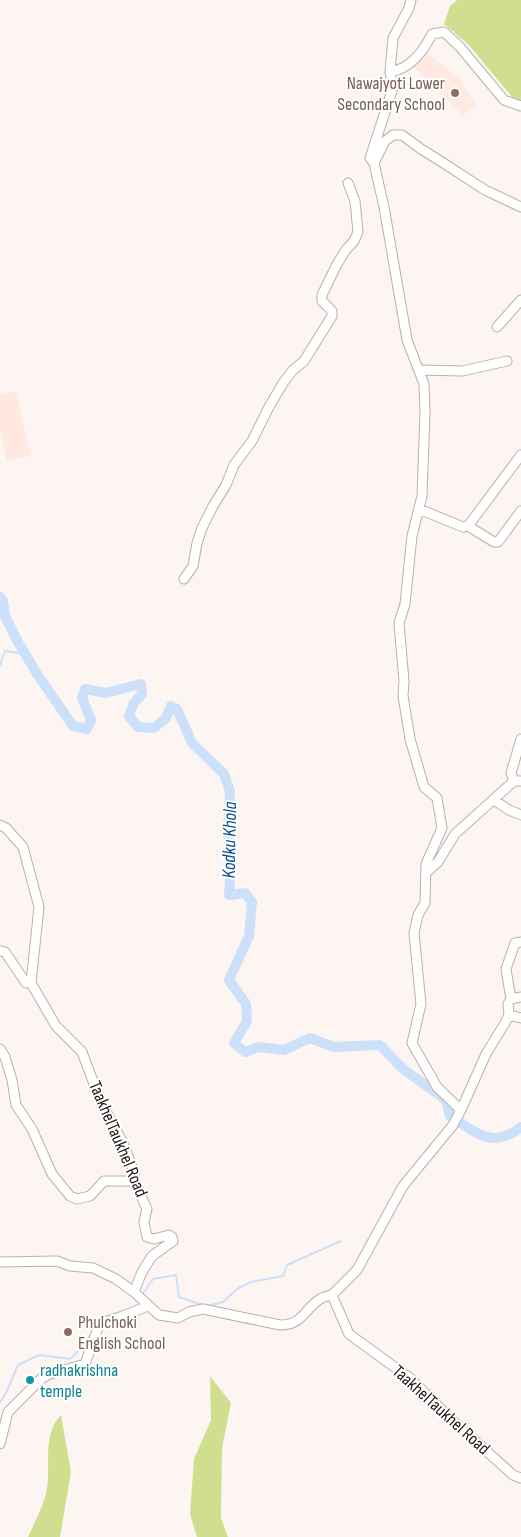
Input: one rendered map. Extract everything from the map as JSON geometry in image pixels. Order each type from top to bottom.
[{"type":"street","points":[[411,0],[409,8],[393,38],[390,72],[393,88],[370,158],[374,163],[384,207],[407,340],[424,384],[422,496],[412,536],[405,604],[399,623],[404,681],[403,696],[410,739],[424,787],[437,798],[442,828],[426,864],[425,903],[418,915],[414,933],[421,1004],[412,1043],[437,1087],[460,1112]]},
{"type":"street","points":[[390,72],[405,67],[427,45],[432,34],[444,32],[460,47],[504,100],[521,106]]},
{"type":"street","points":[[374,163],[385,142],[393,135],[402,135],[485,190],[521,207]]},
{"type":"street","points":[[184,579],[193,566],[195,548],[202,528],[226,485],[234,466],[252,441],[283,384],[293,370],[304,361],[332,316],[332,310],[322,301],[322,295],[336,266],[354,241],[358,232],[355,201],[348,183]]},
{"type":"street","points":[[497,327],[521,300]]},
{"type":"street","points":[[419,370],[462,371],[507,361]]},
{"type":"street","points":[[468,526],[521,455]]},
{"type":"street","points":[[419,509],[463,527],[468,526],[494,542],[498,542],[521,510]]},
{"type":"street","points":[[426,873],[438,862],[455,834],[518,781],[511,773],[521,739]]},
{"type":"street","points":[[494,800],[521,815]]},
{"type":"street","points":[[0,825],[6,828],[23,847],[39,907],[31,983]]},
{"type":"street","points":[[0,1262],[57,1261],[70,1266],[92,1268],[116,1279],[159,1315],[178,1318],[189,1312],[203,1309],[280,1325],[289,1325],[300,1319],[320,1298],[332,1295],[357,1270],[403,1186],[453,1125],[482,1061],[509,1015],[508,1004],[511,999],[506,969],[515,942],[521,942]]},
{"type":"street","name":"TaakhelTaukhel Road","points":[[0,951],[5,952],[26,983],[31,983],[56,1026],[82,1052],[100,1100],[123,1143],[134,1172],[134,1180],[147,1209],[144,1222],[147,1237],[154,1239],[168,1235],[172,1237],[172,1241],[152,1256],[142,1272],[141,1300]]},
{"type":"street","points":[[511,999],[521,997]]},
{"type":"street","points":[[509,1015],[521,1018]]},
{"type":"street","points":[[0,1049],[6,1057],[16,1106],[32,1129],[52,1174],[70,1196],[77,1199],[90,1196],[104,1182],[134,1180]]},
{"type":"street","name":"TaakhelTaukhel Road","points":[[332,1295],[348,1334],[411,1379],[450,1418],[517,1476]]},
{"type":"street","points":[[0,1444],[8,1412],[42,1378],[85,1364],[99,1325],[120,1317],[141,1300]]},
{"type":"shaded area","name":"Nawajyoti Lower Secondary School","points":[[428,53],[461,81],[476,105],[463,115],[414,67]]},
{"type":"shaded area","points":[[16,391],[31,456],[7,461],[0,430],[0,394]]},
{"type":"green space","points":[[457,0],[521,0],[521,101],[513,98],[468,44],[444,24],[450,6]]},
{"type":"green space","points":[[210,1376],[231,1403],[222,1448],[221,1518],[228,1537],[197,1537],[190,1514],[194,1459],[211,1420]]},
{"type":"green space","points":[[61,1415],[71,1472],[60,1537],[28,1537],[46,1494],[49,1442],[55,1423]]},
{"type":"waterway","name":"Kodku Khola","points":[[0,597],[3,601],[5,616],[18,642],[37,674],[73,726],[87,729],[91,720],[82,698],[85,689],[106,693],[141,684],[142,694],[134,703],[129,716],[138,727],[154,728],[166,718],[171,706],[177,709],[192,743],[224,774],[230,791],[228,833],[231,864],[229,895],[245,893],[252,902],[249,936],[229,980],[246,1004],[247,1021],[234,1043],[245,1052],[259,1047],[284,1050],[310,1038],[334,1047],[380,1045],[402,1068],[446,1100],[450,1116],[476,1133],[493,1138],[502,1137],[511,1134],[521,1127]]},
{"type":"waterway","points":[[0,665],[5,651],[25,654]]},
{"type":"waterway","points":[[208,1306],[223,1302],[237,1289],[251,1282],[283,1276],[287,1265],[341,1241]]},
{"type":"waterway","points":[[142,1295],[153,1279],[176,1275],[179,1297],[203,1305]]},
{"type":"waterway","points":[[0,1402],[18,1365],[39,1355],[70,1359],[84,1345],[93,1331]]},
{"type":"place","name":"Nawajyoti Lower Secondary School","points":[[455,93]]},
{"type":"place","name":"Phulchoki English School","points":[[68,1332]]},
{"type":"place","name":"radhakrishna temple","points":[[30,1380]]}]
